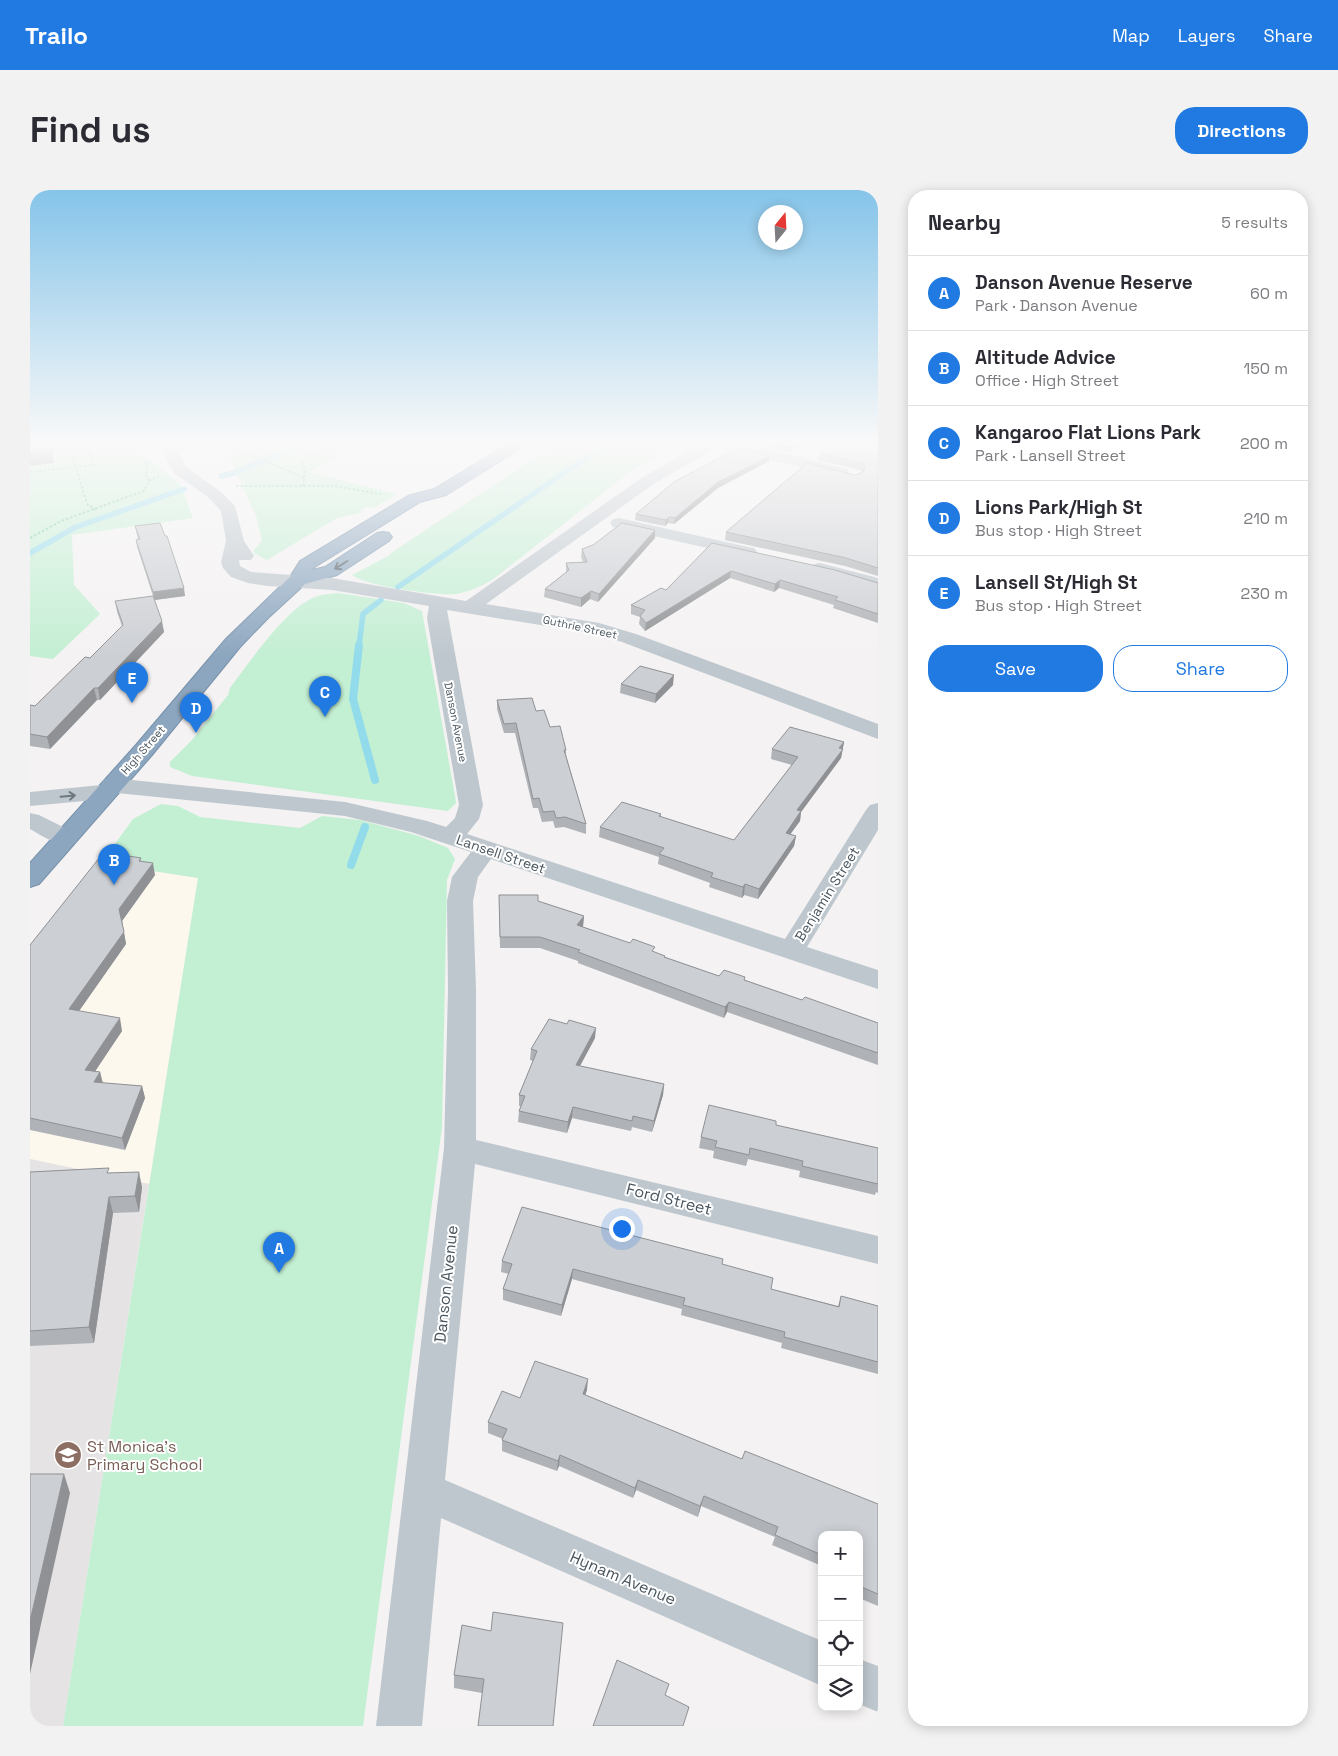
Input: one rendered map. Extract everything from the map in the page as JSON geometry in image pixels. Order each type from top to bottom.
[{"type":"highway","name":"High Street","points":[[30,879],[247,628],[278,597],[298,580],[337,568],[419,515]]},
{"type":"street","name":"Guthrie Street","points":[[230,515],[235,541],[230,562],[232,568],[238,574],[268,580],[298,580],[332,584],[578,625],[615,633],[878,732]]},
{"type":"street","points":[[470,607],[601,515]]},
{"type":"street","points":[[596,518],[763,555]]},
{"type":"street","points":[[800,564],[860,577],[878,584]]},
{"type":"street","name":"Danson Avenue","points":[[441,602],[437,613],[471,805],[466,820],[451,837]]},
{"type":"street","name":"Lansell Street","points":[[30,799],[109,788],[344,809],[391,819],[451,837],[878,980]]},
{"type":"street","name":"Benjamin Street","points":[[791,951],[878,810]]},
{"type":"street","points":[[30,820],[66,838]]},
{"type":"street","name":"Danson Avenue","points":[[399,1726],[460,1148],[462,990],[460,901],[465,878],[486,849]]},
{"type":"street","name":"Ford Street","points":[[460,1148],[878,1250]]},
{"type":"street","name":"Hynam Avenue","points":[[424,1491],[818,1662]]},
{"type":"street","points":[[863,1683],[878,1689]]},
{"type":"path","points":[[30,538],[61,521],[81,515]]},
{"type":"shaded area","points":[[101,863],[198,878],[149,1184],[30,1159],[30,955]]},
{"type":"shaded area","name":"St Monica's Primary School","points":[[30,1159],[149,1184],[63,1726],[30,1726]]},
{"type":"green space","points":[[30,515],[192,515],[193,518],[72,535],[74,585],[100,614],[53,659],[30,656]]},
{"type":"green space","points":[[352,515],[337,518],[267,560],[254,553],[254,550],[262,541],[256,516]]},
{"type":"green space","points":[[449,515],[575,515],[492,580],[466,592],[447,594],[419,592],[371,583],[352,575],[391,553]]},
{"type":"green space","points":[[338,593],[404,603],[422,611],[456,803],[448,811],[192,776],[170,767],[170,762],[192,740],[228,695],[230,688],[280,624],[292,612],[315,597]]},
{"type":"green space","points":[[161,804],[178,806],[200,817],[300,828],[322,816],[360,820],[419,836],[448,848],[455,859],[447,880],[442,1127],[363,1726],[63,1726],[198,878],[101,863],[133,819]]},
{"type":"building","points":[[639,515],[679,515],[675,518],[669,517],[666,520]]},
{"type":"building","points":[[746,515],[878,515],[878,568],[846,558],[726,532]]},
{"type":"building","points":[[160,523],[165,536],[167,536],[184,588],[153,592],[136,540],[140,539],[135,526]]},
{"type":"building","points":[[622,523],[655,530],[599,594],[591,591],[581,598],[545,589],[569,570],[566,563],[587,562],[582,549],[593,545]]},
{"type":"building","points":[[712,543],[835,570],[878,583],[878,614],[835,600],[838,597],[780,580],[775,584],[731,571],[646,623],[640,616],[645,610],[631,605],[661,588],[666,590]]},
{"type":"building","points":[[153,596],[162,621],[98,688],[94,688],[47,737],[30,734],[30,705],[35,706],[85,657],[90,658],[123,625],[115,601]]},
{"type":"building","points":[[640,666],[674,675],[656,694],[621,684]]},
{"type":"building","points":[[532,698],[536,711],[544,710],[550,727],[560,726],[566,750],[564,750],[586,824],[565,817],[556,818],[554,811],[543,812],[539,798],[533,799],[516,723],[504,724],[497,700]]},
{"type":"building","points":[[790,727],[844,742],[839,748],[843,749],[797,810],[801,811],[786,833],[796,836],[759,889],[745,884],[743,887],[711,877],[713,873],[659,854],[664,848],[600,827],[622,802],[734,840],[798,757],[772,749]]},
{"type":"building","points":[[104,852],[141,858],[139,861],[153,863],[119,909],[124,932],[69,1009],[120,1018],[85,1070],[100,1072],[94,1082],[142,1086],[122,1138],[30,1118],[30,945]]},
{"type":"building","points":[[499,895],[538,895],[538,901],[584,916],[577,925],[630,943],[633,939],[655,947],[652,951],[664,957],[719,976],[724,970],[745,977],[744,980],[802,1000],[805,997],[878,1023],[878,1053],[729,1002],[725,1007],[578,952],[580,950],[540,937],[500,937]]},
{"type":"building","points":[[549,1019],[567,1024],[569,1020],[596,1028],[576,1065],[664,1084],[654,1121],[633,1116],[632,1121],[573,1107],[568,1122],[519,1111],[525,1096],[519,1095],[537,1051],[531,1049]]},
{"type":"building","points":[[709,1105],[776,1121],[776,1125],[878,1148],[878,1184],[802,1166],[803,1161],[750,1148],[749,1155],[715,1147],[717,1141],[701,1137]]},
{"type":"building","points":[[109,1168],[107,1173],[139,1172],[135,1196],[109,1197],[89,1327],[30,1331],[30,1172]]},
{"type":"building","points":[[522,1207],[723,1259],[722,1264],[773,1278],[771,1289],[839,1307],[841,1296],[878,1306],[878,1362],[784,1337],[785,1332],[683,1305],[685,1298],[573,1269],[562,1305],[503,1289],[512,1264],[502,1261]]},
{"type":"building","points":[[535,1361],[588,1379],[583,1394],[742,1459],[745,1451],[878,1504],[878,1594],[863,1588],[863,1531],[818,1531],[818,1553],[775,1535],[778,1527],[704,1496],[700,1506],[638,1480],[635,1488],[560,1455],[558,1461],[502,1440],[507,1429],[488,1422],[502,1391],[520,1398]]},
{"type":"building","points":[[30,1474],[64,1474],[30,1621]]},
{"type":"building","points":[[493,1612],[563,1623],[553,1726],[478,1726],[484,1679],[454,1675],[462,1625],[491,1631]]},
{"type":"building","points":[[617,1660],[669,1684],[665,1695],[689,1707],[683,1726],[593,1726]]},
{"type":"waterway","points":[[30,553],[76,527],[111,515]]},
{"type":"waterway","points":[[398,587],[503,515]]},
{"type":"waterway","points":[[359,646],[363,614],[381,600]]},
{"type":"waterway","points":[[359,645],[353,699],[375,780]]},
{"type":"waterway","points":[[351,865],[365,827]]},
{"type":"place","name":"Lansell St/High St","points":[[132,703]]},
{"type":"place","name":"Kangaroo Flat Lions Park","points":[[325,717]]},
{"type":"place","name":"Lions Park/High St","points":[[196,733]]},
{"type":"place","name":"Altitude Advice","points":[[114,885]]},
{"type":"place","name":"Danson Avenue Reserve","points":[[279,1273]]},
{"type":"place","name":"St Monica's Primary School","points":[[68,1455]]}]
